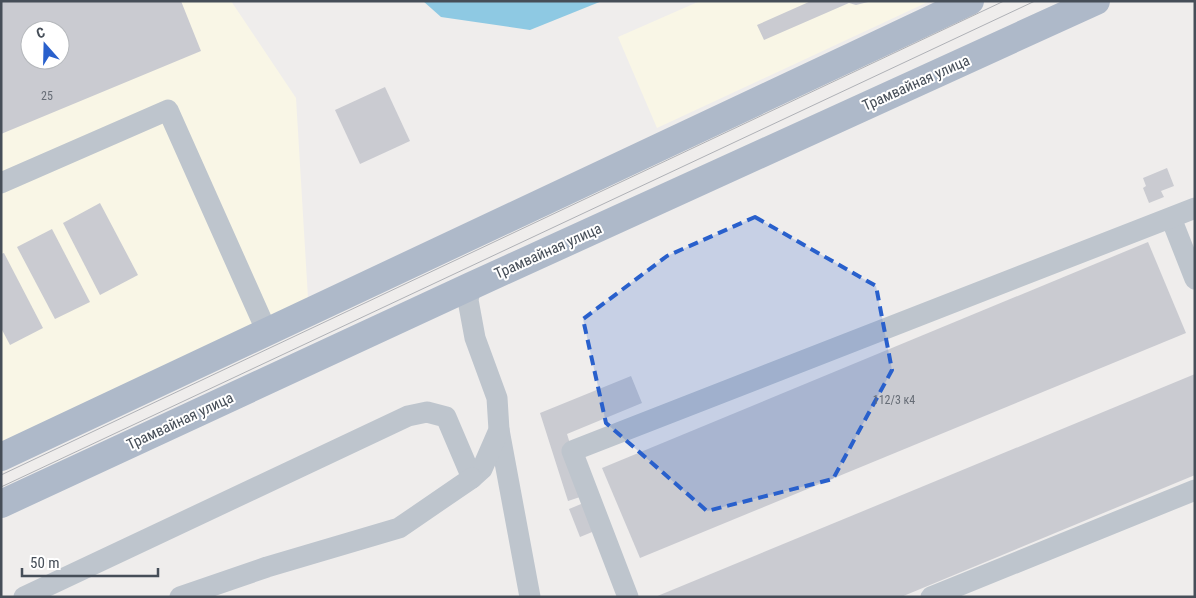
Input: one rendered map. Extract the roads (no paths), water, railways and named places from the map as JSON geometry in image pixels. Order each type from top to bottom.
[{"type":"main road","points":[[1,458],[970,1]]},
{"type":"main road","name":"Трамвайная улица","points":[[1,504],[471,286],[1096,1]]},
{"type":"lane","points":[[1,183],[168,110],[267,332]]},
{"type":"lane","points":[[628,597],[572,451],[1195,208]]},
{"type":"lane","points":[[1171,218],[1195,280]]},
{"type":"lane","points":[[471,286],[468,300],[475,338],[497,398],[499,430],[530,597]]},
{"type":"lane","points":[[24,597],[408,416],[427,412],[446,417],[472,478]]},
{"type":"lane","points":[[180,597],[267,567],[399,528],[472,478],[482,469],[499,430]]},
{"type":"lane","points":[[931,597],[1195,490]]},
{"type":"water","points":[[423,1],[602,1],[530,30],[441,17]]},
{"type":"tram line","points":[[1,475],[1004,1]]},
{"type":"tram line","points":[[1,487],[1035,1]]}]
